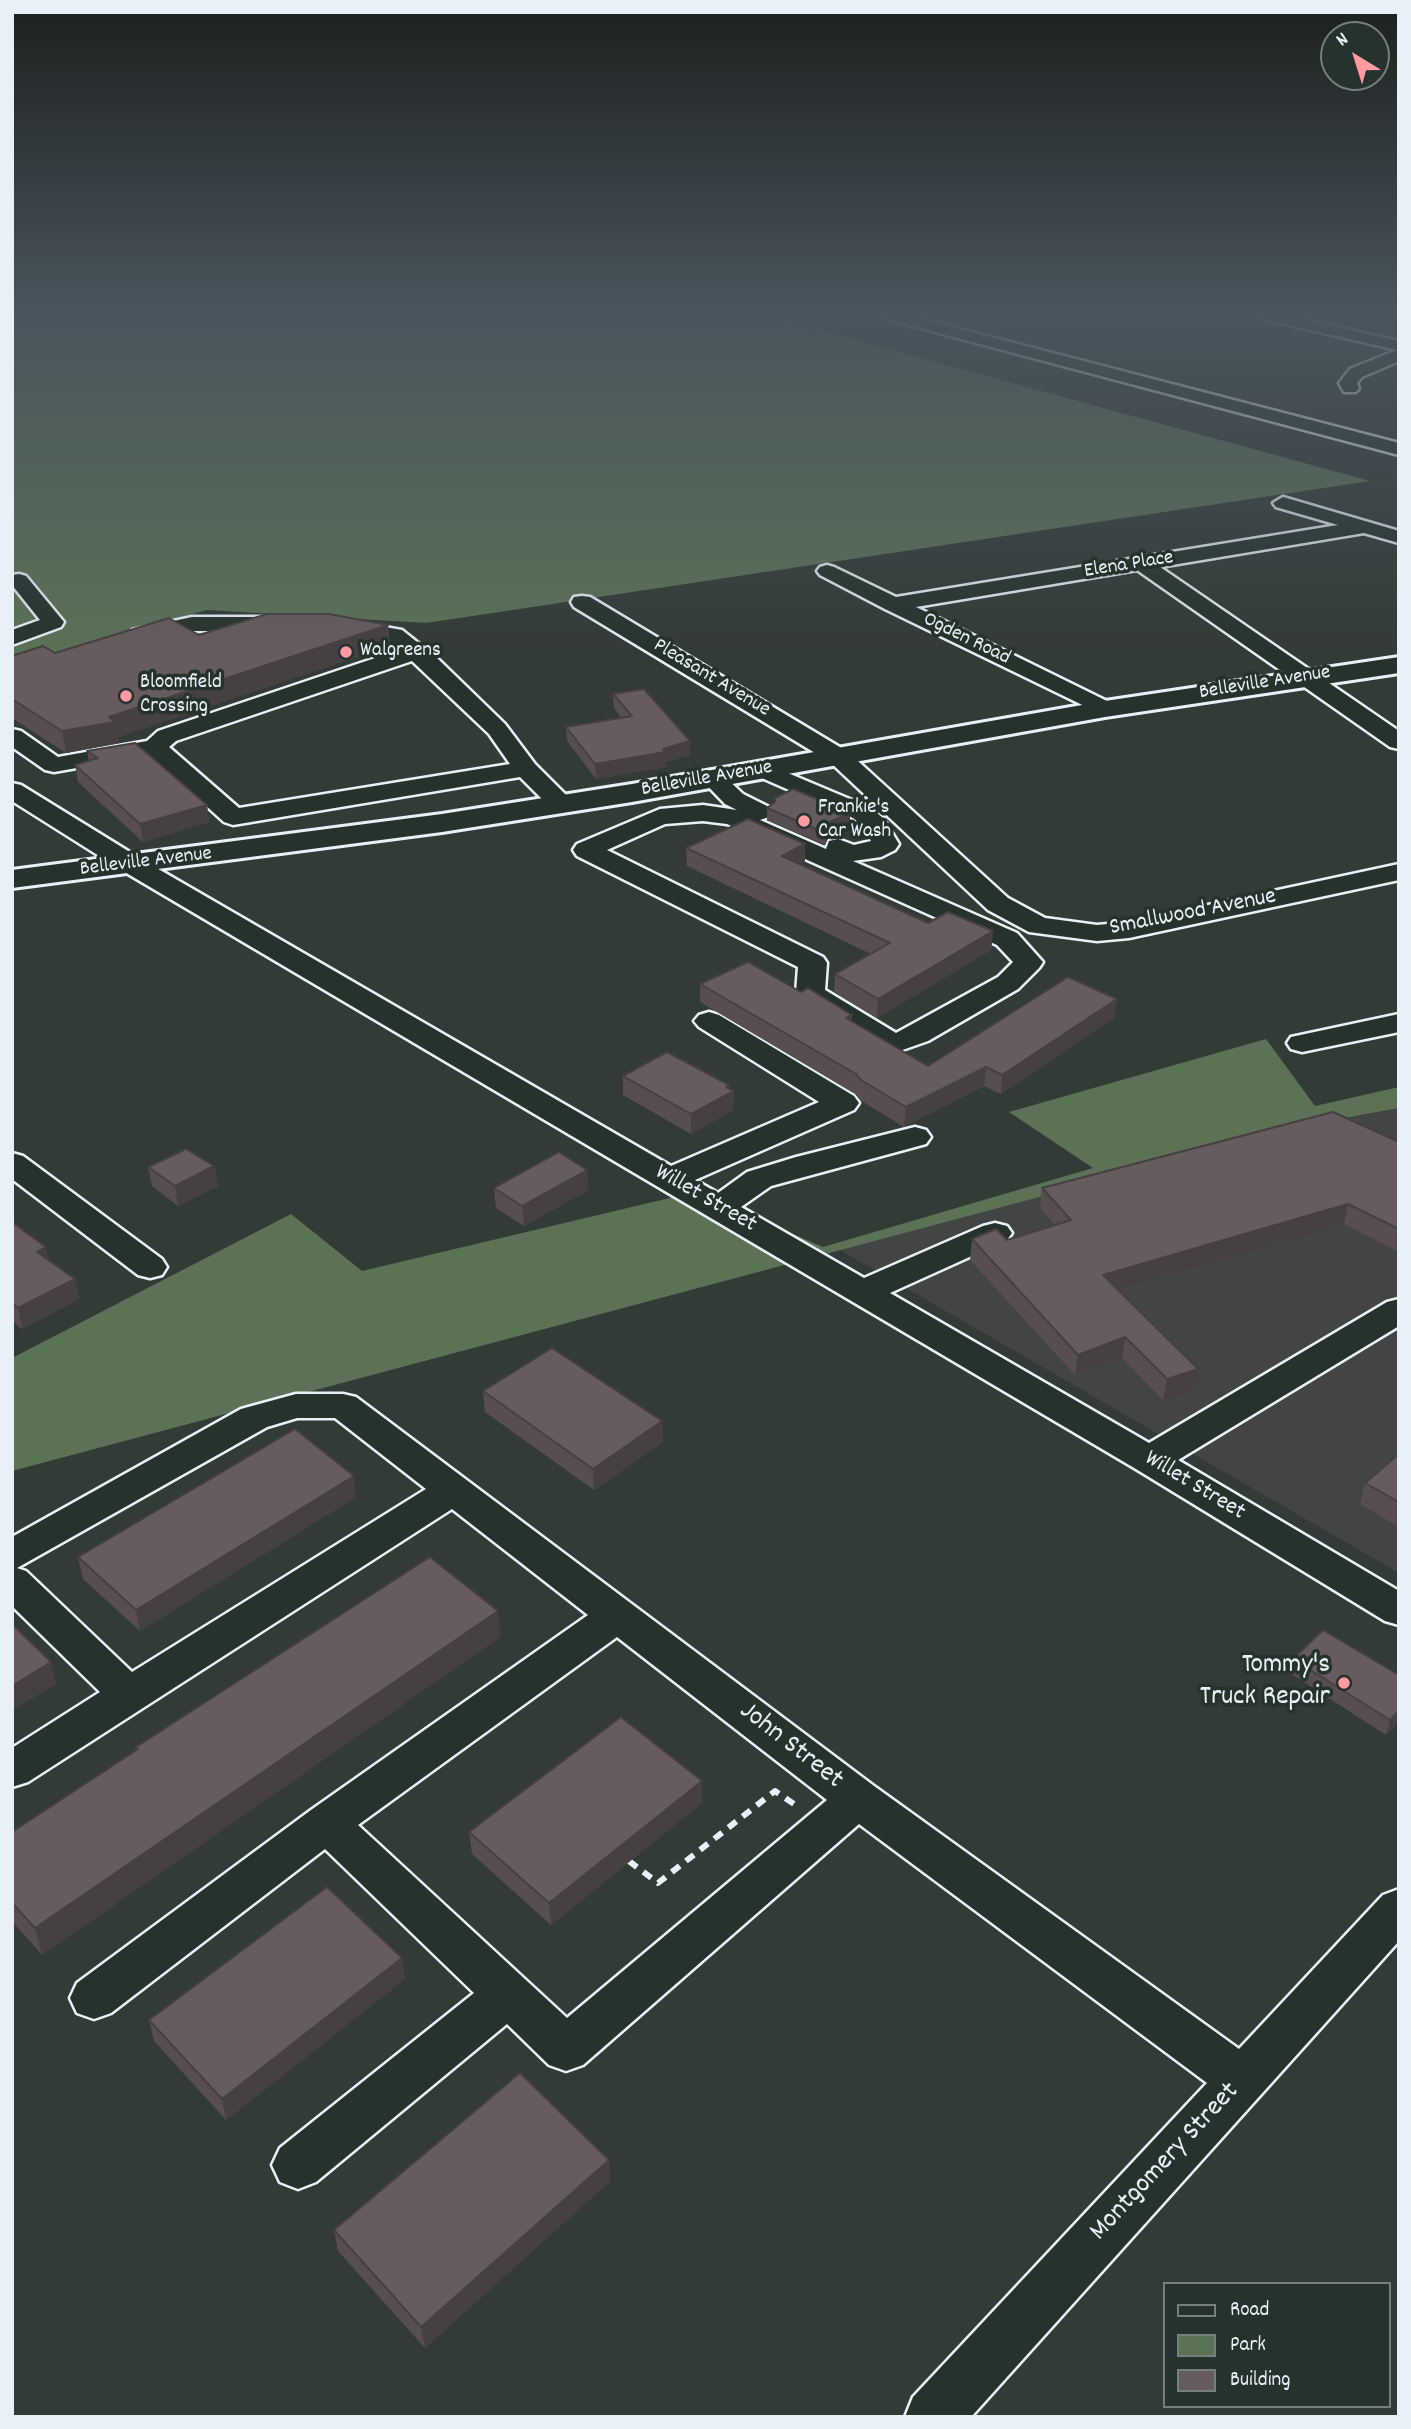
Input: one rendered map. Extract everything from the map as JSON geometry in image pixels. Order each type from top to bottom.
[{"type":"main road","name":"Belleville Avenue","points":[[12,879],[442,823],[632,793],[1105,709],[1399,665]]},
{"type":"street","points":[[1324,429],[1399,449]]},
{"type":"street","points":[[1283,503],[1399,537]]},
{"type":"street","name":"Elena Place","points":[[893,604],[1365,527]]},
{"type":"street","points":[[1142,564],[1399,742]]},
{"type":"street","name":"Ogden Road","points":[[827,571],[1105,709]]},
{"type":"street","points":[[12,638],[53,622],[14,573]]},
{"type":"street","name":"Pleasant Avenue","points":[[582,602],[839,757]]},
{"type":"street","points":[[124,638],[192,624],[310,624],[394,635],[497,729],[526,769],[561,804]]},
{"type":"street","points":[[12,736],[54,765],[155,747],[167,736],[415,652]]},
{"type":"street","points":[[155,747],[233,817],[526,769]]},
{"type":"street","name":"Smallwood Avenue","points":[[839,757],[998,904],[1039,926],[1097,933],[1129,930],[1399,872]]},
{"type":"street","points":[[764,770],[862,813],[874,823],[886,844],[872,851],[850,853],[838,847]]},
{"type":"street","points":[[713,779],[734,799],[760,812]]},
{"type":"street","name":"Willet Street","points":[[12,790],[132,865],[1149,1460],[1399,1610]]},
{"type":"street","points":[[632,793],[660,817],[703,813],[733,817],[1007,939],[1029,962],[1008,983],[917,1035],[894,1044],[810,993],[814,964],[586,850],[660,817]]},
{"type":"street","points":[[669,1179],[843,1103],[709,1021]]},
{"type":"street","points":[[1302,1043],[1399,1023]]},
{"type":"street","points":[[718,1208],[759,1179],[915,1137]]},
{"type":"street","points":[[12,1163],[150,1267]]},
{"type":"street","points":[[862,1292],[995,1233]]},
{"type":"street","points":[[1149,1460],[1399,1310]]},
{"type":"street","name":"John Street","points":[[19,1542],[254,1418],[296,1406],[343,1406],[858,1799],[1242,2080]]},
{"type":"street","points":[[12,1770],[454,1490]]},
{"type":"street","points":[[12,1581],[129,1695]]},
{"type":"street","points":[[94,1998],[327,1823],[619,1614]]},
{"type":"street","points":[[327,1823],[566,2049],[858,1799]]},
{"type":"street","name":"Montgomery Street","points":[[933,2417],[1399,1909]]},
{"type":"street","points":[[299,2165],[508,1995]]},
{"type":"path","points":[[629,1861],[658,1883],[775,1791],[802,1810]]},
{"type":"shaded area","points":[[1399,1108],[1399,1573],[840,1250],[1317,1123]]},
{"type":"green space","points":[[12,429],[1182,429],[1370,481],[426,623],[207,610],[12,665]]},
{"type":"green space","points":[[1266,1039],[1315,1106],[1399,1087],[1399,1108],[1317,1123],[12,1471],[12,1358],[291,1214],[362,1271],[695,1192],[823,1247],[1093,1168],[1009,1112]]},
{"type":"building","name":"Bloomfield Crossing","points":[[267,614],[329,614],[388,625],[109,717],[115,722],[62,731],[12,699],[12,656],[43,646],[55,653],[169,618],[199,635]]},
{"type":"building","points":[[644,689],[690,741],[663,749],[666,752],[595,764],[566,727],[632,716],[613,694]]},
{"type":"building","points":[[135,743],[207,805],[140,824],[75,765],[98,758],[87,751]]},
{"type":"building","points":[[793,789],[850,813],[830,822],[837,825],[829,826],[825,833],[767,808],[775,802],[775,798]]},
{"type":"building","points":[[748,819],[805,844],[782,856],[928,923],[948,912],[993,931],[878,999],[835,974],[890,943],[686,848]]},
{"type":"building","points":[[748,962],[801,992],[808,988],[852,1015],[846,1018],[928,1066],[1068,977],[1117,999],[1002,1075],[986,1067],[906,1107],[861,1080],[856,1074],[700,984]]},
{"type":"building","points":[[667,1052],[729,1085],[726,1087],[734,1091],[691,1114],[623,1076]]},
{"type":"building","points":[[1333,1112],[1399,1142],[1399,1229],[1348,1204],[1103,1275],[1198,1369],[1167,1379],[1125,1337],[1078,1355],[972,1239],[996,1229],[1007,1240],[1071,1220],[1042,1188]]},
{"type":"building","points":[[186,1149],[214,1166],[175,1186],[148,1167]]},
{"type":"building","points":[[559,1152],[587,1170],[522,1206],[494,1188]]},
{"type":"building","points":[[12,1222],[46,1247],[37,1252],[75,1279],[18,1308],[12,1303]]},
{"type":"building","points":[[552,1348],[662,1421],[593,1469],[483,1391]]},
{"type":"building","points":[[295,1429],[354,1476],[136,1610],[78,1557]]},
{"type":"building","points":[[1399,1454],[1399,1502],[1365,1483]]},
{"type":"building","points":[[430,1557],[498,1611],[35,1928],[12,1903],[12,1832],[138,1749],[136,1747]]},
{"type":"building","points":[[12,1624],[51,1662],[12,1686]]},
{"type":"building","name":"Tommy's Truck Repair","points":[[1323,1630],[1399,1675],[1399,1711],[1390,1720],[1293,1659]]},
{"type":"building","points":[[621,1717],[702,1781],[549,1903],[469,1832]]},
{"type":"building","points":[[327,1887],[402,1958],[222,2099],[149,2020]]},
{"type":"building","points":[[520,2073],[609,2160],[421,2327],[334,2230]]},
{"type":"place","name":"Walgreens","points":[[346,652]]},
{"type":"place","name":"Bloomfield Crossing","points":[[126,696]]},
{"type":"place","name":"Frankie's Car Wash","points":[[804,821]]},
{"type":"place","name":"Tommy's Truck Repair","points":[[1344,1683]]}]
